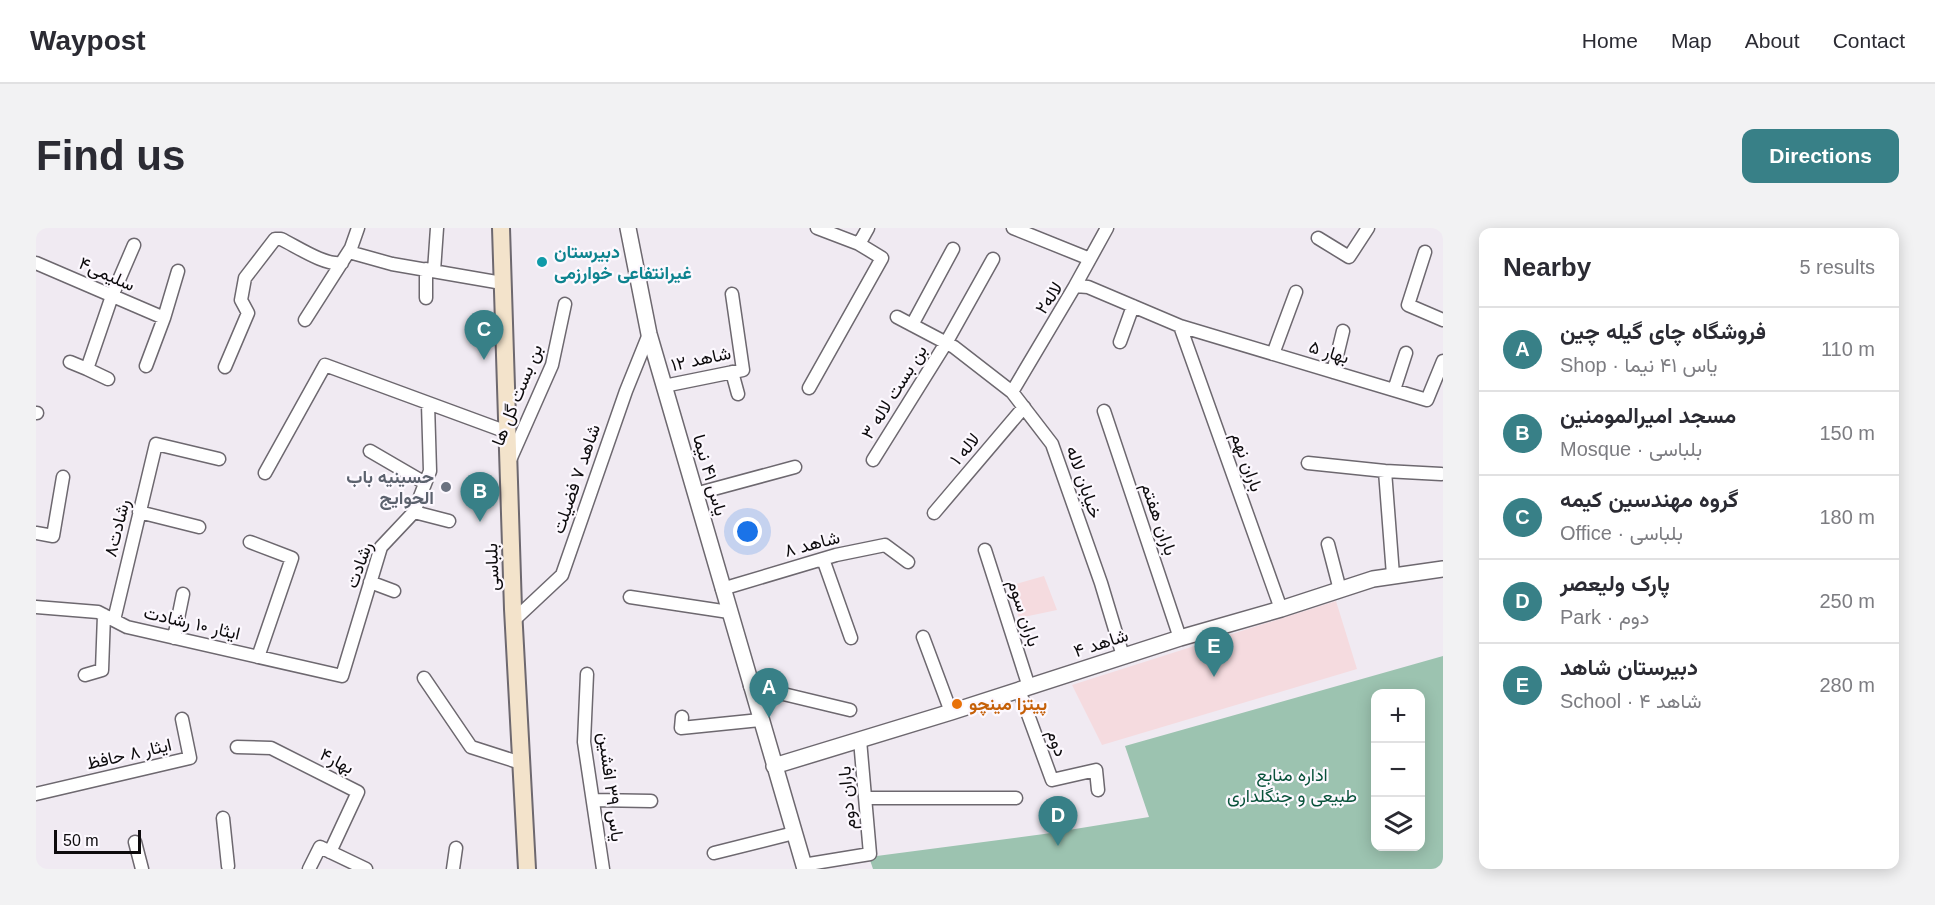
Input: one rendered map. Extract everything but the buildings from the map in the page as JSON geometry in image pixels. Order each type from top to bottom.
[{"type":"main road","name":"بلباسی","points":[[501,228],[514,620],[527,869]]},
{"type":"street","points":[[305,320],[349,252],[358,228]]},
{"type":"street","points":[[426,297],[437,228]]},
{"type":"street","name":"یاس ۴۱ نیما","points":[[628,228],[649,334],[804,867]]},
{"type":"street","points":[[809,388],[882,258],[859,244],[817,228]]},
{"type":"street","points":[[859,244],[868,228]]},
{"type":"street","points":[[1013,228],[1090,259]]},
{"type":"street","points":[[1075,286],[1107,228]]},
{"type":"street","points":[[1318,238],[1349,257],[1368,228]]},
{"type":"street","points":[[225,367],[248,313],[241,300],[245,278],[275,239],[281,239],[326,261],[335,264],[342,263]]},
{"type":"street","points":[[87,369],[112,296],[134,245]]},
{"type":"street","points":[[912,325],[953,249]]},
{"type":"street","points":[[349,252],[392,264],[502,283]]},
{"type":"street","points":[[1425,252],[1408,305],[1443,320]]},
{"type":"street","name":"بن بست لاله ۳","points":[[873,460],[946,343],[993,259]]},
{"type":"street","name":"سلیمی۴","points":[[36,263],[164,318]]},
{"type":"street","points":[[146,366],[178,271]]},
{"type":"street","name":"لاله۲","points":[[1012,392],[1075,286],[1088,287],[1180,326]]},
{"type":"street","points":[[1273,354],[1296,292]]},
{"type":"street","name":"شاهد ۱۲","points":[[664,386],[742,370],[732,294]]},
{"type":"street","name":"بن بست گل ها","points":[[508,464],[552,365],[565,304]]},
{"type":"street","points":[[1120,342],[1133,306]]},
{"type":"street","name":"خیابان لاله","points":[[897,316],[946,343],[1012,392],[1052,444],[1101,583],[1123,656]]},
{"type":"street","name":"بهار ۵","points":[[1180,326],[1427,400],[1443,361]]},
{"type":"street","name":"باران نهم","points":[[1180,326],[1281,609]]},
{"type":"street","points":[[1333,372],[1343,332]]},
{"type":"street","name":"شاهد ۷ فضیلت","points":[[514,620],[562,575],[626,391],[649,334]]},
{"type":"street","points":[[1394,390],[1406,353]]},
{"type":"street","points":[[70,362],[108,379]]},
{"type":"street","points":[[265,473],[325,365],[507,432]]},
{"type":"street","points":[[732,372],[738,394]]},
{"type":"street","name":"رشادت","points":[[342,676],[381,546],[414,512],[430,471],[428,404]]},
{"type":"street","name":"لاله ۱","points":[[934,513],[1023,407]]},
{"type":"street","name":"باران هفتم","points":[[1104,411],[1180,638]]},
{"type":"street","name":"رشادت۸","points":[[85,675],[102,670],[109,618],[140,512],[156,444],[219,459]]},
{"type":"street","points":[[370,451],[425,483]]},
{"type":"street","points":[[1308,463],[1441,474]]},
{"type":"street","points":[[695,494],[795,467]]},
{"type":"street","points":[[1385,471],[1393,575]]},
{"type":"street","points":[[36,533],[53,536],[63,477]]},
{"type":"street","points":[[140,512],[199,527]]},
{"type":"street","points":[[414,512],[449,521]]},
{"type":"street","points":[[250,542],[292,558],[258,657]]},
{"type":"street","points":[[1328,544],[1340,590]]},
{"type":"street","name":"شاهد ۸","points":[[722,589],[823,559],[885,545],[908,562]]},
{"type":"street","name":"باران سوم","points":[[985,550],[1024,689]]},
{"type":"street","points":[[823,559],[851,638]]},
{"type":"street","name":"شاهد ۴","points":[[774,766],[1373,579],[1443,569]]},
{"type":"street","points":[[370,582],[394,591]]},
{"type":"street","points":[[174,638],[183,594]]},
{"type":"street","points":[[630,597],[729,612]]},
{"type":"street","name":"ایثار ۱۰ رشادت","points":[[36,607],[87,610],[127,627],[342,676]]},
{"type":"street","points":[[923,637],[951,712]]},
{"type":"street","name":"یاس ۳۹ افشین","points":[[587,674],[584,742],[603,869]]},
{"type":"street","points":[[424,678],[471,747],[521,763]]},
{"type":"street","points":[[750,686],[850,711]]},
{"type":"street","name":"دوم","points":[[1024,689],[1052,780],[1096,770],[1098,790]]},
{"type":"street","points":[[682,717],[681,728],[760,720]]},
{"type":"street","name":"ایثار ۸ حافظ","points":[[36,794],[190,758],[182,719]]},
{"type":"street","name":"باران دوم","points":[[804,867],[870,854],[860,740]]},
{"type":"street","name":"بهار۴","points":[[237,747],[271,748],[358,792],[325,850]]},
{"type":"street","points":[[865,798],[1016,798]]},
{"type":"street","points":[[593,800],[651,801]]},
{"type":"street","points":[[223,819],[224,868]]},
{"type":"street","points":[[714,853],[794,833]]},
{"type":"street","points":[[135,842],[142,869]]},
{"type":"street","points":[[453,869],[456,848]]},
{"type":"street","points":[[309,869],[325,850],[366,869]]},
{"type":"shaded area","points":[[1044,576],[1057,610],[1019,618],[1009,586]]},
{"type":"shaded area","points":[[1336,601],[1357,669],[1102,745],[1072,685]]},
{"type":"green space","name":"اداره منابع طبیعی و جنگلداری","points":[[1443,656],[1443,869],[873,869],[869,857],[1044,834],[1149,817],[1125,746]]},
{"type":"place","name":"دبیرستان غیرانتفاعی خوارزمی","points":[[542,262]]},
{"type":"place","name":"گروه مهندسین کیمه","points":[[484,360]]},
{"type":"place","name":"حسینیه باب الحوایج","points":[[446,487]]},
{"type":"place","name":"مسجد امیرالمومنین","points":[[480,522]]},
{"type":"place","name":"دبیرستان شاهد","points":[[1214,677]]},
{"type":"place","name":"پیتزا مینچو","points":[[957,704]]},
{"type":"place","name":"فروشگاه چای گیله‌ چین","points":[[769,718]]},
{"type":"place","name":"پارک ولیعصر","points":[[1058,846]]}]
